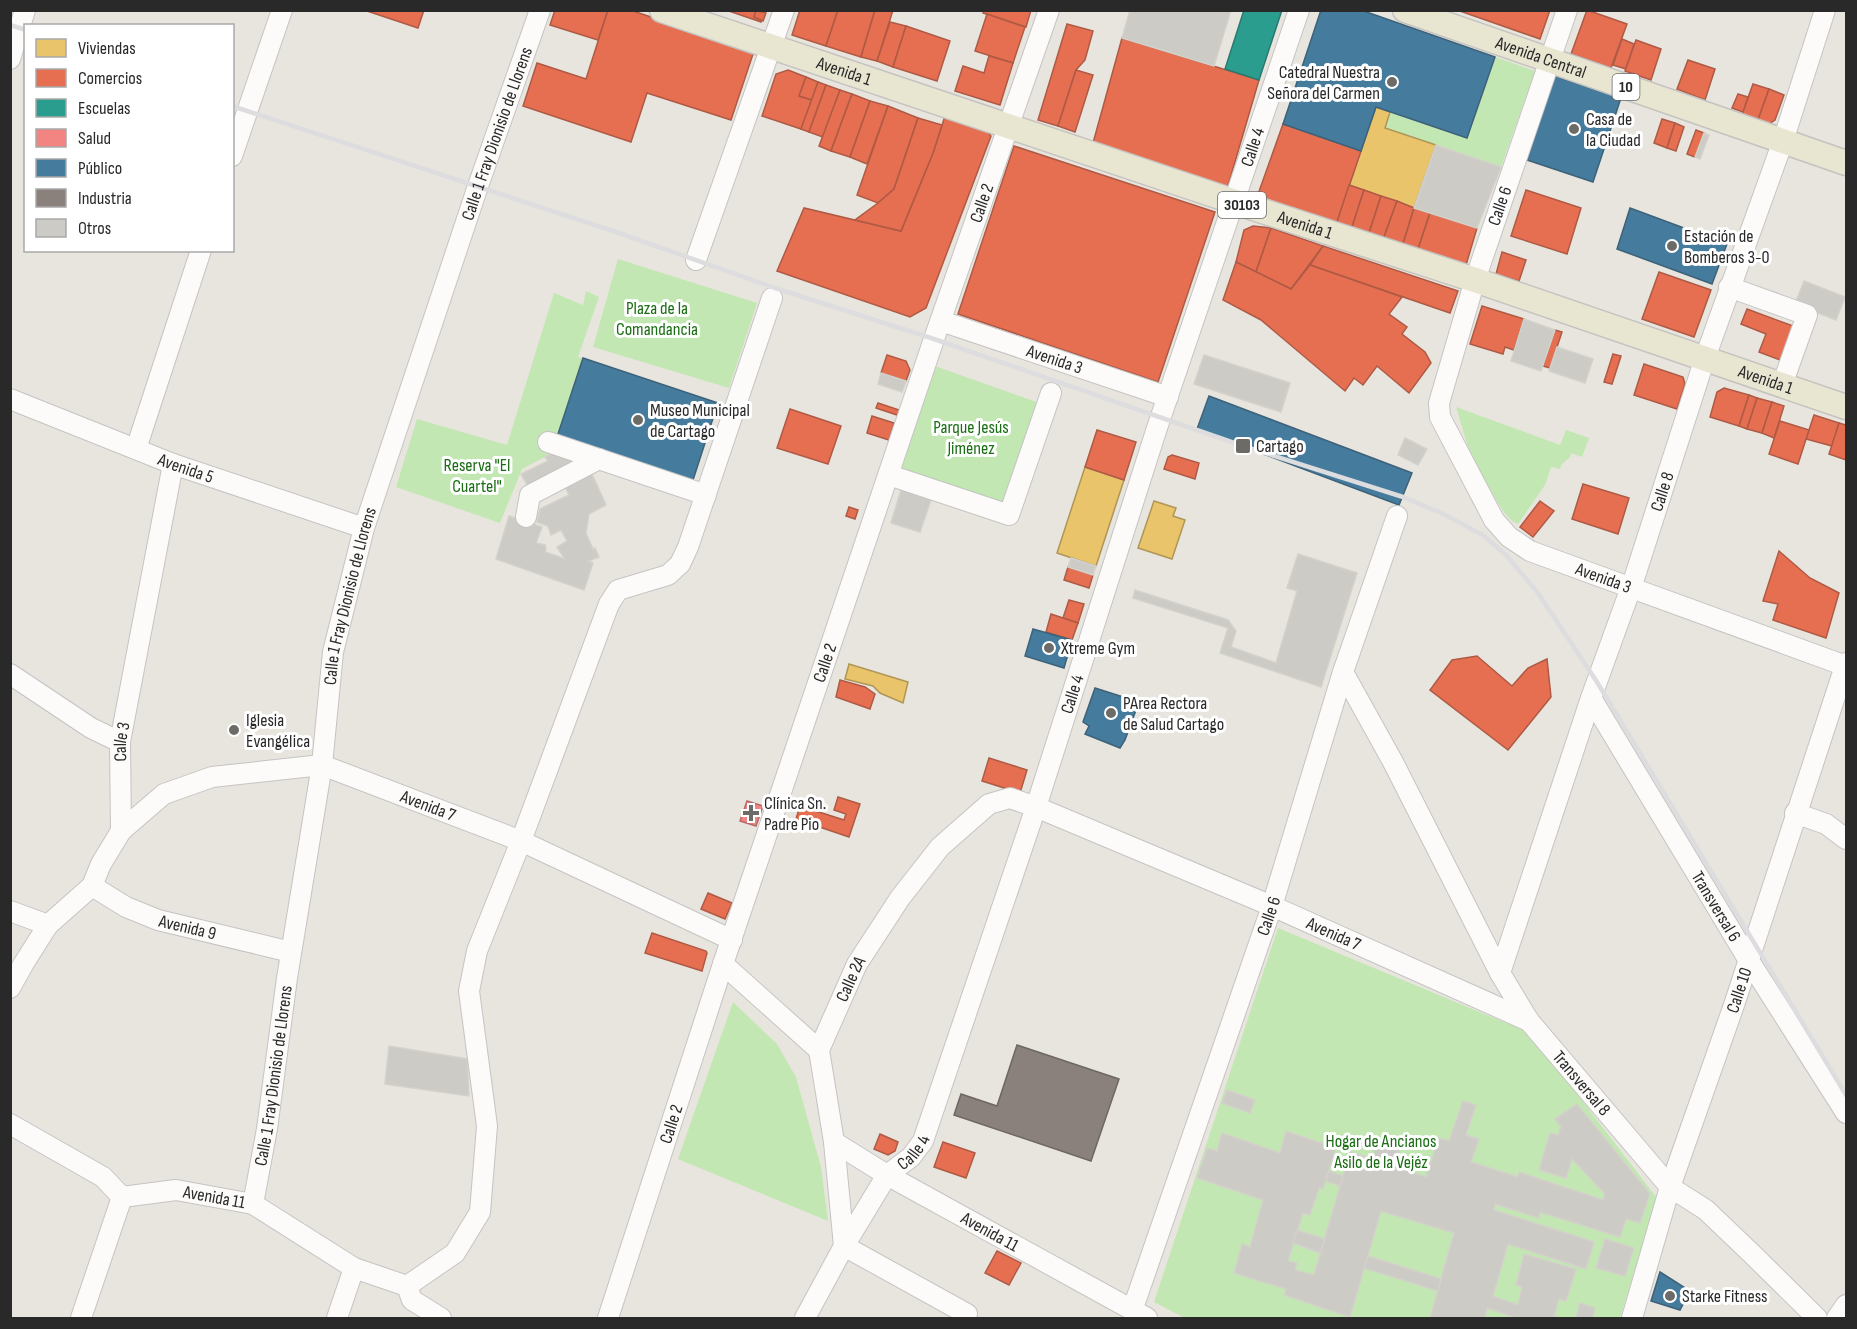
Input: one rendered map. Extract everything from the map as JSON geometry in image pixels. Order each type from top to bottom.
[{"type":"main road","name":"Avenida 1","points":[[662,10],[1475,280],[1846,407]]},
{"type":"main road","name":"Avenida Central","points":[[1405,10],[1846,163]]},
{"type":"street","points":[[10,59],[25,10]]},
{"type":"street","points":[[234,150],[282,10]]},
{"type":"street","name":"Calle 1 Fray Dionisio de Llorens","points":[[253,1204],[267,1129],[291,952],[322,765],[333,652],[364,528],[478,186],[540,10]]},
{"type":"street","points":[[696,260],[784,10]]},
{"type":"street","name":"Calle 2","points":[[608,1318],[723,964],[1048,10]]},
{"type":"street","name":"Calle 4","points":[[805,1318],[844,1246],[887,1175],[911,1157],[923,1141],[1036,807],[1168,397],[1299,10]]},
{"type":"street","name":"Calle 6","points":[[1439,403],[1475,280],[1567,10]]},
{"type":"street","name":"Calle 8","points":[[1500,973],[1591,698],[1631,587],[1705,358],[1783,141],[1825,10]]},
{"type":"street","points":[[136,449],[200,252]]},
{"type":"street","points":[[1729,288],[1807,315],[1782,385]]},
{"type":"street","points":[[441,1318],[412,1300],[407,1286],[455,1253],[480,1212],[487,1126],[470,991],[477,951],[609,604],[618,590],[668,575],[680,564],[688,547],[772,298]]},
{"type":"street","name":"Avenida 3","points":[[941,321],[1168,397]]},
{"type":"street","points":[[889,475],[1009,515],[1051,393]]},
{"type":"street","name":"Avenida 5","points":[[10,399],[173,464],[364,528]]},
{"type":"street","name":"Avenida 3","points":[[1439,403],[1440,417],[1494,520],[1509,537],[1530,551],[1846,664]]},
{"type":"street","points":[[548,442],[706,495]]},
{"type":"street","points":[[526,517],[530,495],[599,459]]},
{"type":"street","name":"Calle 3","points":[[121,831],[120,742],[173,464]]},
{"type":"street","name":"Calle 6","points":[[1140,1315],[1272,906],[1343,672],[1397,516]]},
{"type":"street","name":"Calle 10","points":[[1632,1318],[1670,1187],[1846,664]]},
{"type":"street","points":[[1343,672],[1393,762],[1500,973]]},
{"type":"street","points":[[10,674],[91,728],[120,742]]},
{"type":"street","name":"Transversal 6","points":[[1591,698],[1748,959],[1846,1113]]},
{"type":"street","name":"Avenida 7","points":[[121,831],[164,794],[212,777],[322,765],[520,841],[732,940]]},
{"type":"street","name":"Calle 2A","points":[[819,1050],[857,963],[900,898],[940,847],[989,804],[1010,798],[1036,807]]},
{"type":"street","name":"Avenida 7","points":[[1036,807],[1272,906],[1529,1021]]},
{"type":"street","points":[[1796,813],[1826,824],[1846,839]]},
{"type":"street","points":[[10,988],[48,925],[92,886],[101,864],[121,831]]},
{"type":"street","name":"Avenida 9","points":[[92,886],[126,907],[158,920],[291,952]]},
{"type":"street","points":[[10,911],[48,925]]},
{"type":"street","points":[[723,964],[819,1050],[834,1142],[844,1246],[967,1314]]},
{"type":"street","name":"Transversal 8","points":[[1500,973],[1529,1021],[1670,1187],[1706,1210],[1817,1318]]},
{"type":"street","points":[[10,1124],[103,1177],[122,1197],[81,1318]]},
{"type":"street","name":"Avenida 11","points":[[834,1142],[887,1175],[1140,1315]]},
{"type":"street","name":"Avenida 11","points":[[122,1197],[176,1190],[253,1204],[354,1268],[407,1286]]},
{"type":"street","points":[[336,1318],[354,1268]]},
{"type":"street","points":[[1837,1318],[1846,1305]]},
{"type":"green space","points":[[1495,57],[1535,71],[1501,167],[1385,128],[1390,112],[1467,138]]},
{"type":"green space","name":"Plaza de la Comandancia","points":[[618,259],[757,303],[729,388],[593,347]]},
{"type":"green space","name":"Reserva \"El Cuartel\"","points":[[586,291],[599,297],[578,357],[583,358],[558,450],[522,469],[500,523],[396,487],[417,419],[507,445],[554,293],[583,305]]},
{"type":"green space","name":"Parque Jesús Jiménez","points":[[935,366],[1042,404],[1005,506],[901,471]]},
{"type":"green space","points":[[1456,407],[1560,445],[1566,430],[1589,438],[1582,457],[1571,453],[1560,469],[1551,467],[1545,485],[1518,524],[1503,511],[1477,468]]},
{"type":"green space","name":"Hogar de Ancianos Asilo de la Vejéz","points":[[1278,928],[1530,1033],[1657,1198],[1620,1318],[1185,1318],[1154,1302]]},
{"type":"green space","points":[[733,1002],[777,1044],[796,1077],[821,1167],[828,1221],[678,1159]]},
{"type":"building: Viviendas","points":[[1376,107],[1390,112],[1385,128],[1436,145],[1414,208],[1349,185]]},
{"type":"building: Viviendas","points":[[1085,467],[1124,480],[1096,566],[1057,553]]},
{"type":"building: Viviendas","points":[[1154,501],[1176,508],[1173,516],[1185,520],[1172,559],[1138,548]]},
{"type":"building: Viviendas","points":[[849,664],[908,682],[903,703],[880,693],[873,686],[845,679]]},
{"type":"building: Comercios","points":[[364,10],[424,10],[418,28]]},
{"type":"building: Comercios","points":[[555,10],[608,10],[598,40],[550,25]]},
{"type":"building: Comercios","points":[[608,10],[630,10],[754,51],[731,120],[647,93],[631,142],[523,106],[537,63],[586,79]]},
{"type":"building: Comercios","points":[[726,10],[764,10],[761,22]]},
{"type":"building: Comercios","points":[[756,10],[766,13],[763,21],[754,17]]},
{"type":"building: Comercios","points":[[800,10],[838,10],[826,46],[792,35]]},
{"type":"building: Comercios","points":[[838,10],[875,10],[861,57],[826,46]]},
{"type":"building: Comercios","points":[[875,10],[893,10],[877,61],[861,57]]},
{"type":"building: Comercios","points":[[984,10],[1031,10],[1026,27],[983,13]]},
{"type":"building: Comercios","points":[[1457,10],[1550,10],[1540,39]]},
{"type":"building: Comercios","points":[[1587,10],[1627,24],[1611,68],[1571,54]]},
{"type":"building: Comercios","points":[[987,14],[1025,27],[1013,63],[975,51]]},
{"type":"building: Comercios","points":[[890,22],[906,26],[893,67],[877,61]]},
{"type":"building: Comercios","points":[[1067,24],[1093,31],[1085,60],[1076,70],[1058,126],[1038,120]]},
{"type":"building: Comercios","points":[[906,26],[950,41],[937,81],[893,67]]},
{"type":"building: Comercios","points":[[1122,38],[1259,80],[1227,189],[1093,143]]},
{"type":"building: Comercios","points":[[1622,39],[1634,44],[1626,69],[1613,65]]},
{"type":"building: Comercios","points":[[1636,40],[1661,49],[1651,80],[1625,71]]},
{"type":"building: Comercios","points":[[989,56],[1013,63],[1000,105],[955,91],[963,66],[984,73]]},
{"type":"building: Comercios","points":[[1688,60],[1715,69],[1705,100],[1677,89]]},
{"type":"building: Comercios","points":[[788,70],[806,77],[799,96],[812,100],[801,129],[762,116],[776,74]]},
{"type":"building: Comercios","points":[[1076,70],[1093,75],[1075,132],[1058,126]]},
{"type":"building: Comercios","points":[[806,77],[818,82],[812,100],[799,96]]},
{"type":"building: Comercios","points":[[818,82],[826,85],[809,132],[801,129]]},
{"type":"building: Comercios","points":[[1753,84],[1769,89],[1758,120],[1742,114]]},
{"type":"building: Comercios","points":[[826,85],[840,90],[823,137],[809,132]]},
{"type":"building: Comercios","points":[[1769,89],[1784,95],[1775,120],[1769,124],[1758,120]]},
{"type":"building: Comercios","points":[[840,90],[852,94],[831,151],[819,146]]},
{"type":"building: Comercios","points":[[852,94],[870,101],[850,157],[831,151]]},
{"type":"building: Comercios","points":[[1738,94],[1748,97],[1743,112],[1732,108]]},
{"type":"building: Comercios","points":[[870,101],[888,106],[867,164],[850,157]]},
{"type":"building: Comercios","points":[[888,106],[918,118],[894,189],[878,203],[857,195]]},
{"type":"building: Comercios","points":[[945,116],[985,128],[991,136],[926,308],[910,317],[777,271],[804,208],[901,231],[933,153]]},
{"type":"building: Comercios","points":[[918,118],[942,125],[901,231],[855,220],[894,189]]},
{"type":"building: Comercios","points":[[1662,119],[1675,123],[1667,148],[1654,143]]},
{"type":"building: Comercios","points":[[1675,123],[1684,127],[1676,151],[1667,148]]},
{"type":"building: Comercios","points":[[1283,124],[1361,151],[1337,222],[1257,197]]},
{"type":"building: Comercios","points":[[1696,130],[1704,133],[1695,157],[1687,154]]},
{"type":"building: Comercios","points":[[1014,146],[1215,212],[1158,382],[958,314]]},
{"type":"building: Comercios","points":[[1349,185],[1364,190],[1352,227],[1337,222]]},
{"type":"building: Comercios","points":[[1364,190],[1381,196],[1369,233],[1352,227]]},
{"type":"building: Comercios","points":[[1526,190],[1581,208],[1567,254],[1511,236]]},
{"type":"building: Comercios","points":[[1381,196],[1397,201],[1384,237],[1369,233]]},
{"type":"building: Comercios","points":[[1397,201],[1414,208],[1403,244],[1384,237]]},
{"type":"building: Comercios","points":[[1414,208],[1430,213],[1418,249],[1403,244]]},
{"type":"building: Comercios","points":[[1430,213],[1477,228],[1466,265],[1418,249]]},
{"type":"building: Comercios","points":[[1253,226],[1271,228],[1256,272],[1236,262],[1244,230]]},
{"type":"building: Comercios","points":[[1271,228],[1323,246],[1291,289],[1256,272]]},
{"type":"building: Comercios","points":[[1323,246],[1458,291],[1450,313],[1310,265]]},
{"type":"building: Comercios","points":[[1502,252],[1526,260],[1519,281],[1496,274]]},
{"type":"building: Comercios","points":[[1236,262],[1291,289],[1310,265],[1402,297],[1389,314],[1407,327],[1402,334],[1425,352],[1431,363],[1409,393],[1377,366],[1363,385],[1354,378],[1345,391],[1261,320],[1223,300]]},
{"type":"building: Comercios","points":[[1659,272],[1711,290],[1694,337],[1642,319]]},
{"type":"building: Comercios","points":[[1482,306],[1524,319],[1514,350],[1505,347],[1503,354],[1470,344]]},
{"type":"building: Comercios","points":[[1747,309],[1793,326],[1780,360],[1759,352],[1766,334],[1741,324]]},
{"type":"building: Comercios","points":[[1555,330],[1562,332],[1550,368],[1543,366]]},
{"type":"building: Comercios","points":[[1613,354],[1621,356],[1612,384],[1604,382]]},
{"type":"building: Comercios","points":[[887,355],[906,361],[910,370],[906,381],[881,373]]},
{"type":"building: Comercios","points":[[1644,364],[1683,377],[1685,384],[1677,409],[1634,395]]},
{"type":"building: Comercios","points":[[1724,388],[1749,395],[1739,426],[1710,417],[1717,392]]},
{"type":"building: Comercios","points":[[1749,395],[1757,398],[1747,429],[1739,426]]},
{"type":"building: Comercios","points":[[1757,398],[1772,402],[1762,433],[1747,429]]},
{"type":"building: Comercios","points":[[1772,402],[1784,406],[1774,438],[1762,433]]},
{"type":"building: Comercios","points":[[878,403],[899,410],[897,415],[876,408]]},
{"type":"building: Comercios","points":[[790,409],[841,426],[828,464],[777,448]]},
{"type":"building: Comercios","points":[[1814,415],[1839,423],[1832,446],[1806,439]]},
{"type":"building: Comercios","points":[[872,416],[894,423],[889,440],[867,433]]},
{"type":"building: Comercios","points":[[1780,421],[1809,430],[1798,464],[1769,454]]},
{"type":"building: Comercios","points":[[1839,423],[1846,425],[1846,460],[1829,454]]},
{"type":"building: Comercios","points":[[1097,430],[1136,442],[1124,480],[1085,467]]},
{"type":"building: Comercios","points":[[1172,455],[1199,463],[1195,479],[1164,469],[1168,457]]},
{"type":"building: Comercios","points":[[1583,484],[1629,498],[1618,534],[1572,519]]},
{"type":"building: Comercios","points":[[1540,501],[1554,511],[1533,537],[1520,527]]},
{"type":"building: Comercios","points":[[849,507],[858,510],[855,519],[846,516]]},
{"type":"building: Comercios","points":[[1779,551],[1810,578],[1839,593],[1826,638],[1773,620],[1778,604],[1763,601]]},
{"type":"building: Comercios","points":[[1068,567],[1093,575],[1089,588],[1064,580]]},
{"type":"building: Comercios","points":[[1069,600],[1084,604],[1078,623],[1063,618]]},
{"type":"building: Comercios","points":[[1051,614],[1078,623],[1072,640],[1046,632]]},
{"type":"building: Comercios","points":[[1477,656],[1512,686],[1528,668],[1547,659],[1551,697],[1508,750],[1430,690],[1452,660]]},
{"type":"building: Comercios","points":[[840,680],[865,687],[875,694],[870,709],[836,697]]},
{"type":"building: Comercios","points":[[989,758],[1027,770],[1020,793],[982,781]]},
{"type":"building: Comercios","points":[[838,797],[860,804],[849,837],[796,819],[800,806],[844,820],[846,814],[834,810]]},
{"type":"building: Comercios","points":[[708,893],[732,903],[725,919],[701,909]]},
{"type":"building: Comercios","points":[[652,933],[706,951],[702,971],[645,953]]},
{"type":"building: Comercios","points":[[880,1134],[898,1142],[895,1151],[888,1155],[874,1149]]},
{"type":"building: Comercios","points":[[943,1142],[975,1153],[966,1178],[934,1167]]},
{"type":"building: Comercios","points":[[997,1251],[1021,1263],[1009,1285],[985,1273]]},
{"type":"building: Escuelas","points":[[1244,10],[1282,10],[1259,80],[1225,69]]},
{"type":"building: Salud","name":"Clínica Sn. Padre Pio","points":[[747,801],[763,806],[756,826],[740,821]]},
{"type":"building: Público","name":"Catedral Nuestra Señora del Carmen","points":[[1321,10],[1361,10],[1495,57],[1467,138],[1376,107],[1361,151],[1283,124]]},
{"type":"building: Público","name":"Casa de la Ciudad","points":[[1555,76],[1621,98],[1593,182],[1527,160]]},
{"type":"building: Público","name":"Estación de Bomberos 3-0","points":[[1630,208],[1727,244],[1712,284],[1617,249]]},
{"type":"building: Público","name":"Museo Municipal de Cartago","points":[[583,358],[718,403],[693,480],[557,437]]},
{"type":"building: Público","points":[[1209,396],[1412,473],[1399,505],[1197,429]]},
{"type":"building: Público","name":"Xtreme Gym","points":[[1033,629],[1072,640],[1064,668],[1025,656]]},
{"type":"building: Público","name":"PArea Rectora de Salud Cartago","points":[[1095,688],[1139,702],[1120,748],[1085,734],[1089,726],[1083,722]]},
{"type":"building: Público","name":"Starke Fitness","points":[[1660,1272],[1690,1291],[1680,1310],[1651,1301]]},
{"type":"building: Industria","points":[[1017,1045],[1119,1079],[1091,1161],[954,1115],[961,1094],[997,1106]]},
{"type":"building: Otros","points":[[1130,10],[1231,10],[1214,66],[1122,38]]},
{"type":"building: Otros","points":[[1704,133],[1709,135],[1700,159],[1695,157]]},
{"type":"building: Otros","points":[[1436,145],[1501,167],[1477,228],[1414,208]]},
{"type":"building: Otros","points":[[1804,281],[1845,297],[1836,320],[1795,304]]},
{"type":"building: Otros","points":[[1524,319],[1555,330],[1541,371],[1511,361]]},
{"type":"building: Otros","points":[[1557,347],[1593,359],[1585,383],[1549,371]]},
{"type":"building: Otros","points":[[1204,355],[1290,383],[1281,412],[1194,384]]},
{"type":"building: Otros","points":[[881,373],[906,381],[902,392],[878,384]]},
{"type":"building: Otros","points":[[1405,438],[1427,449],[1418,465],[1398,455]]},
{"type":"building: Otros","points":[[558,450],[576,455],[575,464],[529,488],[521,474],[548,461],[545,457]]},
{"type":"building: Otros","points":[[591,472],[606,505],[589,514],[586,533],[599,557],[588,561],[593,563],[584,590],[496,559],[509,516],[542,527],[536,543],[545,545],[545,552],[565,559],[557,547],[567,541],[561,530],[551,535],[548,526],[537,522],[540,509],[569,495],[564,484]]},
{"type":"building: Otros","points":[[910,486],[933,494],[920,532],[891,523],[901,490]]},
{"type":"building: Otros","points":[[1298,554],[1357,573],[1321,687],[1220,653],[1228,628],[1133,598],[1135,590],[1228,620],[1236,631],[1231,647],[1276,663],[1297,591],[1287,588]]},
{"type":"building: Otros","points":[[1071,558],[1096,566],[1093,575],[1068,567]]},
{"type":"building: Otros","points":[[389,1046],[467,1059],[469,1096],[385,1084]]},
{"type":"building: Otros","points":[[1227,1090],[1255,1100],[1250,1113],[1222,1103]]},
{"type":"building: Otros","points":[[1463,1101],[1476,1105],[1466,1135],[1479,1139],[1471,1162],[1518,1177],[1519,1172],[1603,1200],[1605,1194],[1572,1159],[1566,1178],[1539,1170],[1550,1133],[1558,1135],[1561,1127],[1555,1119],[1577,1104],[1650,1194],[1640,1223],[1626,1219],[1620,1237],[1540,1212],[1539,1218],[1495,1204],[1494,1210],[1594,1242],[1586,1269],[1508,1244],[1493,1296],[1518,1305],[1522,1287],[1516,1285],[1524,1254],[1576,1269],[1566,1301],[1559,1299],[1554,1316],[1561,1318],[1512,1318],[1487,1308],[1485,1318],[1430,1318],[1454,1233],[1381,1211],[1350,1317],[1284,1295],[1286,1289],[1234,1273],[1242,1244],[1250,1247],[1263,1200],[1197,1178],[1207,1148],[1217,1151],[1222,1133],[1280,1153],[1286,1131],[1336,1148],[1323,1189],[1319,1188],[1310,1215],[1303,1213],[1288,1261],[1297,1263],[1295,1270],[1314,1275],[1350,1152],[1372,1159],[1376,1144],[1399,1151],[1394,1166],[1426,1177],[1439,1138],[1449,1141]]},
{"type":"building: Otros","points":[[1329,1171],[1343,1176],[1340,1186],[1326,1181]]},
{"type":"building: Otros","points":[[1297,1230],[1325,1239],[1320,1253],[1293,1243]]},
{"type":"building: Otros","points":[[1605,1239],[1634,1248],[1625,1276],[1596,1268]]},
{"type":"building: Otros","points":[[1368,1256],[1441,1279],[1438,1291],[1364,1268]]},
{"type":"building: Otros","points":[[1580,1303],[1595,1308],[1593,1318],[1576,1318]]},
{"type":"railway","points":[[10,25],[24,29]]},
{"type":"railway","points":[[234,107],[619,233],[1243,446],[1403,497],[1441,513],[1483,535],[1507,556],[1538,593],[1597,682],[1846,1095]]},
{"type":"place","name":"Catedral Nuestra Señora del Carmen","points":[[1392,82]]},
{"type":"place","name":"Casa de la Ciudad","points":[[1574,129]]},
{"type":"place","name":"Estación de Bomberos 3-0","points":[[1672,246]]},
{"type":"place","name":"Museo Municipal de Cartago","points":[[638,420]]},
{"type":"place","name":"Cartago","points":[[1243,446]]},
{"type":"place","name":"Xtreme Gym","points":[[1049,648]]},
{"type":"place","name":"PArea Rectora de Salud Cartago","points":[[1111,713]]},
{"type":"place","name":"Iglesia Evangélica","points":[[234,730]]},
{"type":"place","name":"Clínica Sn. Padre Pio","points":[[751,813]]},
{"type":"place","name":"Starke Fitness","points":[[1670,1296]]}]
